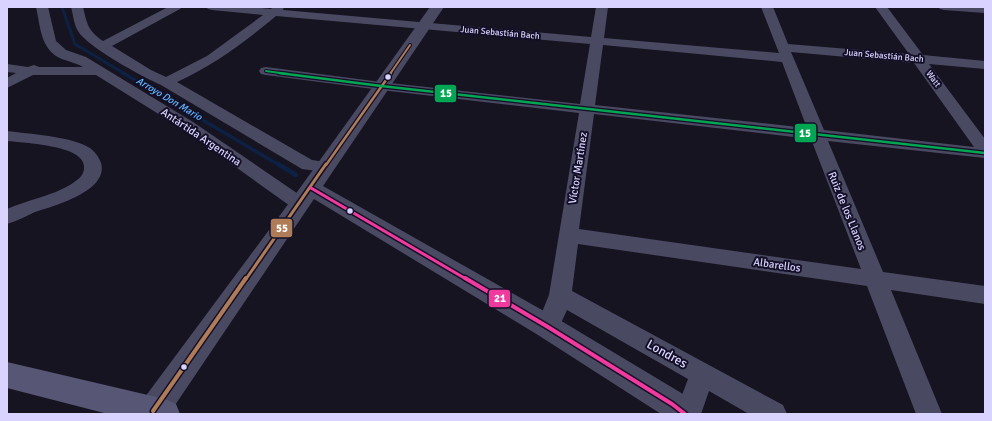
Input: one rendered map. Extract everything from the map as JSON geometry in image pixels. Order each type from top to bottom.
[{"type":"main road","points":[[7,375],[159,413]]},
{"type":"street","points":[[7,84],[61,53],[50,42],[42,7]]},
{"type":"street","name":"Antártida Argentina","points":[[77,7],[83,30],[86,35],[146,73],[166,82],[308,165],[312,186]]},
{"type":"street","points":[[102,46],[118,39],[176,7]]},
{"type":"street","name":"Juan Sebastián Bach","points":[[212,7],[278,9],[424,26],[597,41],[785,53],[918,59],[985,65]]},
{"type":"street","points":[[159,413],[380,86],[437,7]]},
{"type":"street","name":"Víctor Martínez","points":[[548,327],[560,295],[602,7]]},
{"type":"street","name":"Ruiz de los Llanos","points":[[767,7],[929,414]]},
{"type":"street","name":"Watt","points":[[881,7],[985,152]]},
{"type":"street","points":[[944,7],[985,10]]},
{"type":"street","points":[[166,82],[190,72],[223,53],[278,9]]},
{"type":"street","name":"Antártida Argentina","points":[[61,53],[81,60],[187,125],[312,186],[548,327],[686,414]]},
{"type":"street","points":[[7,68],[30,71],[98,71]]},
{"type":"street","points":[[266,70],[380,86],[985,152]]},
{"type":"street","points":[[7,136],[69,146],[81,150],[88,156],[92,163],[93,169],[90,178],[80,188],[68,194],[30,206],[7,217]]},
{"type":"street","name":"Albarellos","points":[[568,235],[985,295]]},
{"type":"street","name":"Londres","points":[[560,295],[774,414]]},
{"type":"street","points":[[686,414],[702,374]]},
{"type":"waterway","name":"Arroyo Don Mario","points":[[62,7],[75,44],[125,74]]},
{"type":"waterway","name":"Arroyo Don Mario","points":[[123,73],[279,165]]},
{"type":"waterway","name":"Arroyo Don Mario","points":[[278,164],[296,175]]},
{"type":"transit line","name":"55","points":[[153,411],[410,45]]},
{"type":"transit line","name":"15","points":[[266,71],[381,86],[985,153]]},
{"type":"transit line","name":"21","points":[[311,188],[548,327],[672,404],[685,414]]}]
